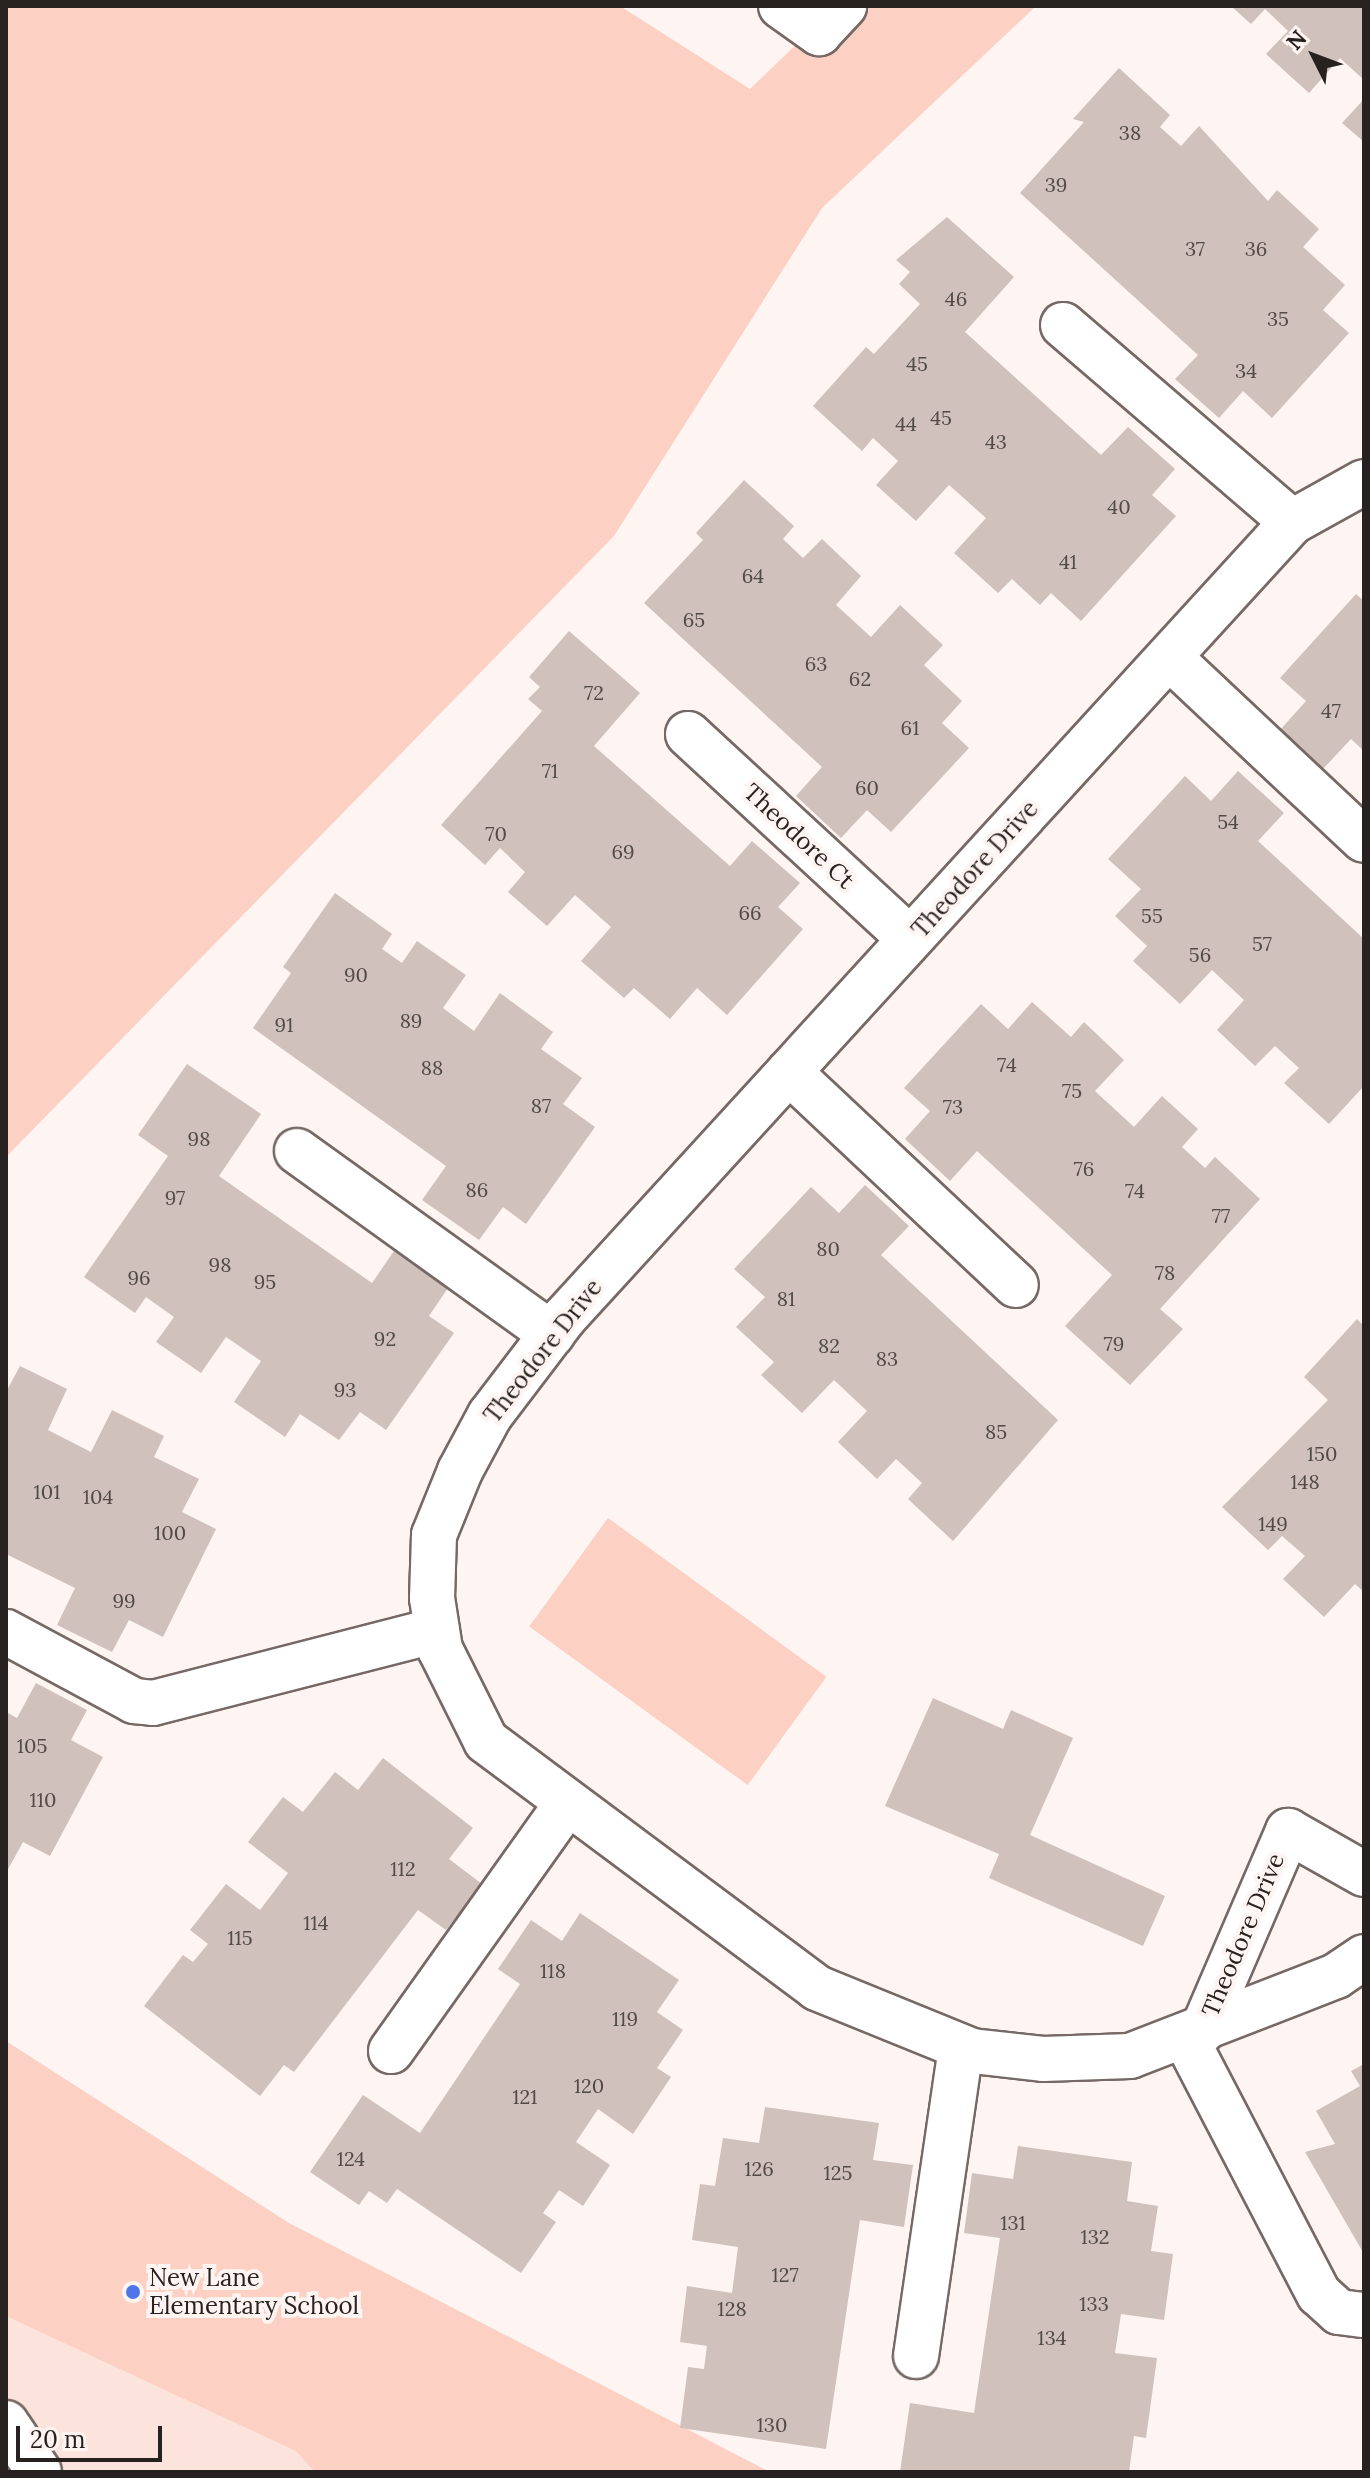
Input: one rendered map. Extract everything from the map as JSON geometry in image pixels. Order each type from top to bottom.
[{"type":"street","points":[[781,6],[819,33],[844,6]]},
{"type":"street","points":[[1063,325],[1292,522]]},
{"type":"street","name":"Theodore Drive","points":[[1364,482],[1292,522],[552,1334],[490,1415],[434,1535],[437,1630],[461,1699],[486,1741],[817,1988],[961,2047],[1043,2059],[1130,2056],[1194,2034],[1336,1976],[1364,1957]]},
{"type":"street","points":[[1169,657],[1364,840]]},
{"type":"street","name":"Theodore Ct","points":[[688,734],[910,939]]},
{"type":"street","points":[[789,1072],[1016,1285]]},
{"type":"street","points":[[297,1151],[552,1334]]},
{"type":"street","points":[[6,1632],[134,1701],[153,1703],[437,1630]]},
{"type":"street","points":[[391,2051],[568,1802]]},
{"type":"street","name":"Theodore Drive","points":[[1194,2034],[1288,1831],[1364,1874]]},
{"type":"street","points":[[1194,2034],[1319,2294],[1339,2312],[1364,2315]]},
{"type":"street","points":[[916,2356],[961,2047]]},
{"type":"street","points":[[6,2423],[39,2472]]},
{"type":"shaded area","points":[[6,6],[620,6],[750,89],[836,6],[1036,6],[822,208],[614,536],[6,1157]]},
{"type":"shaded area","points":[[608,1518],[826,1677],[748,1785],[529,1626]]},
{"type":"shaded area","points":[[6,2041],[289,2223],[770,2472],[315,2472],[296,2451],[6,2316]]},
{"type":"shaded area","name":"New Lane Elementary School","points":[[6,2112],[514,2472],[6,2472]]},
{"type":"building","points":[[1231,6],[1364,6],[1364,80],[1340,58],[1309,93],[1266,54],[1288,31],[1265,9],[1251,24]]},
{"type":"building","points":[[1119,68],[1170,115],[1160,127],[1181,146],[1199,126],[1268,201],[1277,190],[1319,229],[1303,247],[1345,285],[1323,310],[1349,333],[1272,418],[1243,391],[1219,418],[1175,379],[1198,355],[1020,193],[1084,122],[1073,119]]},
{"type":"building","points":[[1364,99],[1364,142],[1342,123]]},
{"type":"building","points":[[947,217],[1014,277],[965,332],[1101,455],[1128,427],[1175,469],[1152,495],[1176,516],[1081,621],[1051,593],[1040,605],[1012,579],[998,593],[954,553],[986,518],[949,485],[916,521],[876,485],[898,461],[873,438],[862,451],[813,406],[866,347],[874,354],[920,304],[899,284],[910,272],[896,260]]},
{"type":"building","points":[[744,480],[794,526],[783,539],[803,558],[822,539],[861,576],[836,605],[871,637],[900,605],[943,645],[924,665],[962,701],[942,723],[969,748],[891,832],[867,810],[841,838],[796,796],[822,767],[644,603],[703,540],[696,533]]},
{"type":"building","points":[[1356,594],[1364,601],[1364,751],[1351,739],[1323,769],[1280,730],[1306,701],[1280,678]]},
{"type":"building","points":[[569,631],[640,693],[594,746],[730,866],[752,841],[800,883],[778,907],[803,929],[727,1015],[697,988],[670,1019],[634,988],[624,998],[581,961],[611,927],[575,895],[547,926],[508,892],[525,872],[500,848],[485,865],[441,825],[542,711],[528,699],[540,687],[529,677]]},
{"type":"building","points":[[1238,771],[1284,813],[1258,841],[1364,939],[1364,1086],[1329,1124],[1284,1083],[1299,1068],[1275,1046],[1255,1066],[1217,1030],[1244,1000],[1212,970],[1180,1004],[1133,961],[1147,946],[1115,916],[1141,889],[1108,859],[1185,776],[1211,801]]},
{"type":"building","points":[[335,893],[392,934],[382,949],[402,963],[417,941],[466,975],[443,1008],[474,1031],[500,993],[553,1032],[541,1049],[582,1078],[563,1104],[595,1127],[526,1224],[503,1207],[479,1240],[422,1200],[446,1166],[253,1028],[291,973],[283,967]]},
{"type":"building","points":[[1032,1002],[1071,1037],[1084,1022],[1124,1060],[1095,1091],[1134,1127],[1162,1096],[1198,1129],[1182,1147],[1205,1168],[1215,1157],[1260,1199],[1160,1309],[1183,1329],[1130,1385],[1065,1326],[1112,1275],[977,1151],[950,1181],[905,1139],[930,1111],[904,1088],[981,1004],[1008,1029]]},
{"type":"building","points":[[187,1064],[261,1114],[219,1176],[372,1283],[394,1251],[448,1288],[429,1316],[454,1333],[386,1430],[360,1412],[339,1440],[300,1414],[285,1437],[234,1402],[261,1361],[226,1337],[201,1373],[156,1342],[174,1317],[146,1297],[135,1313],[84,1277],[168,1156],[138,1135]]},
{"type":"building","points":[[865,1185],[909,1226],[881,1255],[1058,1420],[953,1541],[908,1499],[922,1483],[896,1459],[877,1479],[838,1442],[867,1411],[834,1380],[802,1413],[761,1375],[774,1362],[736,1327],[765,1297],[734,1269],[811,1187],[839,1213]]},
{"type":"building","points":[[1357,1319],[1364,1326],[1364,1592],[1355,1584],[1324,1617],[1283,1579],[1305,1556],[1282,1536],[1268,1550],[1222,1507],[1328,1400],[1304,1377]]},
{"type":"building","points":[[20,1366],[67,1389],[48,1430],[91,1452],[112,1410],[164,1436],[154,1457],[199,1479],[182,1512],[216,1529],[163,1637],[129,1620],[112,1652],[57,1625],[75,1588],[6,1554],[6,1392]]},
{"type":"building","points":[[36,1683],[87,1710],[71,1740],[103,1757],[50,1856],[23,1842],[6,1873],[6,1712],[17,1718]]},
{"type":"building","points":[[933,1698],[1003,1729],[1011,1710],[1073,1738],[1030,1835],[1165,1896],[1143,1946],[989,1878],[999,1854],[885,1806]]},
{"type":"building","points":[[383,1758],[473,1828],[449,1859],[482,1884],[446,1930],[418,1910],[294,2072],[284,2065],[260,2096],[144,2006],[183,1955],[193,1962],[208,1944],[190,1930],[226,1884],[260,1910],[288,1873],[248,1842],[283,1797],[303,1812],[335,1772],[358,1790]]},
{"type":"building","points":[[580,1913],[679,1980],[657,2012],[683,2030],[657,2068],[671,2077],[633,2134],[598,2109],[576,2142],[610,2165],[583,2206],[559,2190],[543,2213],[556,2222],[521,2273],[397,2189],[387,2203],[369,2191],[359,2205],[310,2172],[363,2095],[420,2133],[520,1984],[498,1969],[531,1920],[562,1941]]},
{"type":"building","points":[[1364,2064],[1364,2254],[1305,2152],[1335,2144],[1316,2111],[1360,2086],[1351,2071]]},
{"type":"building","points":[[765,2107],[879,2123],[873,2160],[913,2165],[904,2227],[860,2220],[826,2449],[680,2428],[688,2367],[704,2369],[707,2346],[680,2342],[687,2286],[732,2293],[738,2247],[692,2240],[700,2184],[715,2186],[723,2138],[759,2143]]},
{"type":"building","points":[[1018,2146],[1132,2162],[1127,2201],[1158,2206],[1151,2251],[1173,2254],[1164,2320],[1121,2314],[1115,2353],[1157,2358],[1146,2438],[1134,2436],[1129,2472],[900,2472],[910,2403],[974,2413],[1000,2238],[964,2233],[972,2173],[1013,2179]]},
{"type":"place","name":"New Lane Elementary School","points":[[133,2292]]}]
